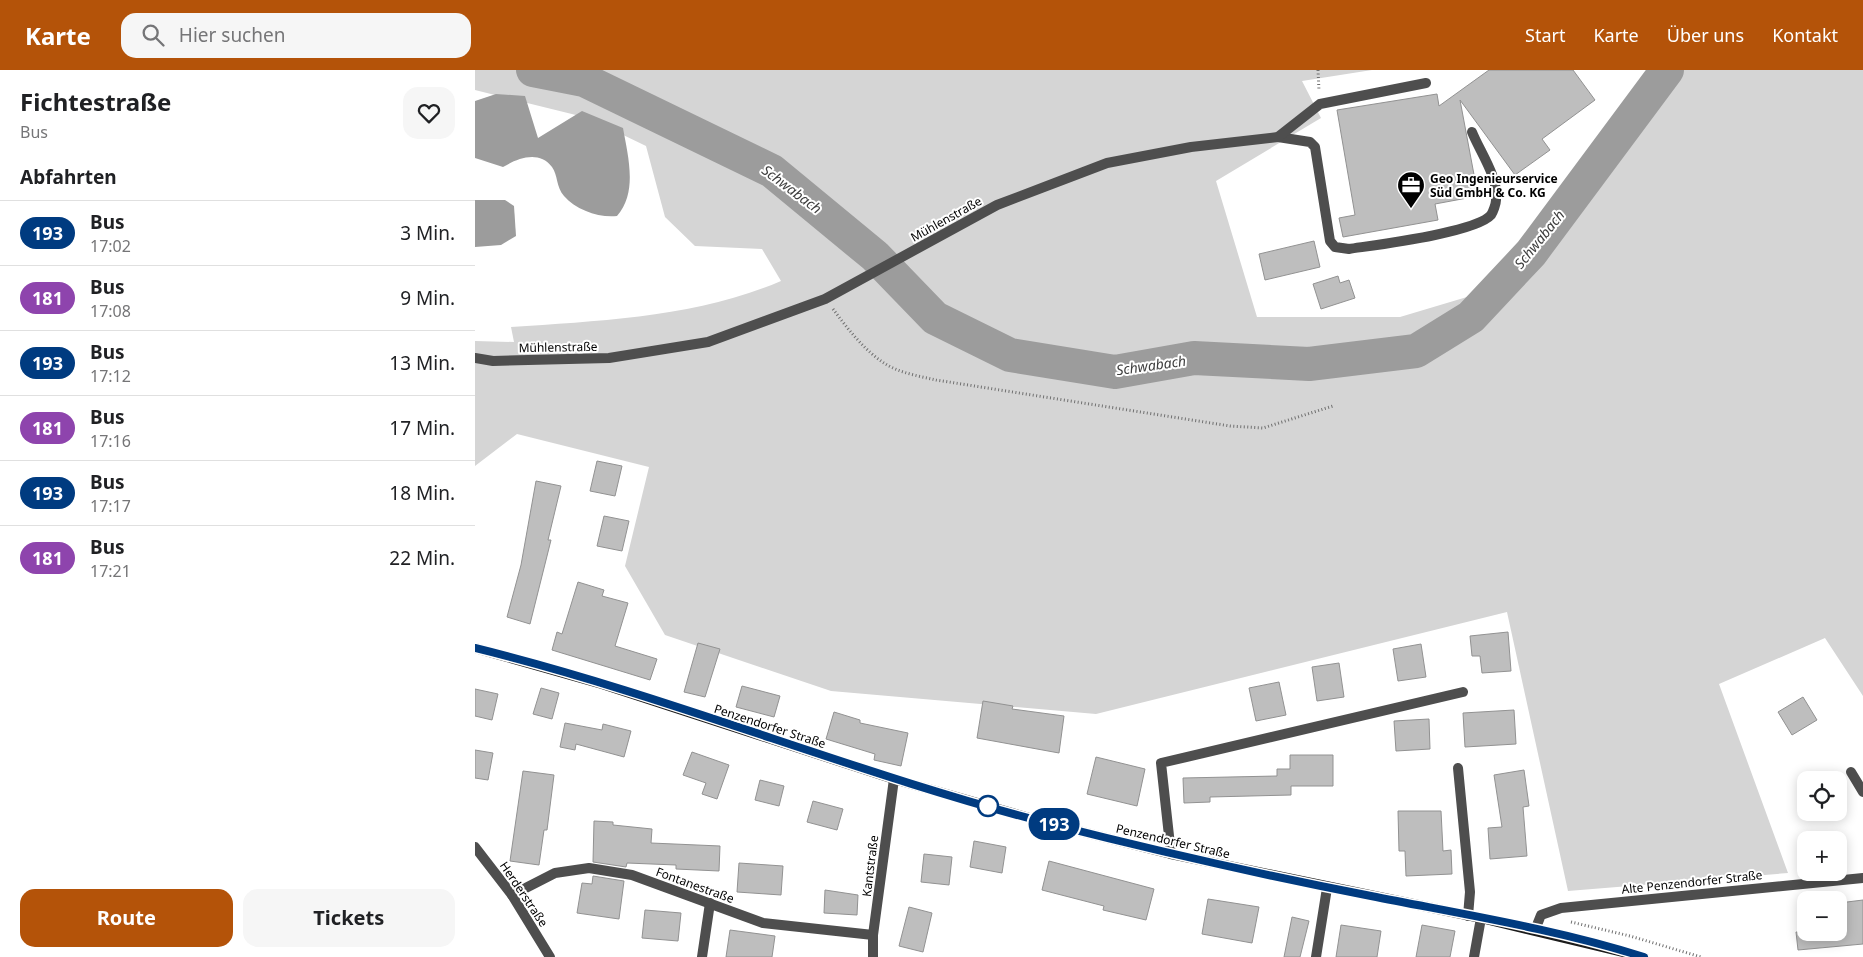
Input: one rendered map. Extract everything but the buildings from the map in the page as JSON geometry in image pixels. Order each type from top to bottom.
[{"type":"main road","name":"Penzendorfer Straße","points":[[475,648],[603,684],[894,779],[1047,823],[1171,854],[1327,888],[1481,918],[1644,957]]},
{"type":"street","points":[[1278,137],[1321,104],[1426,83]]},
{"type":"street","name":"Mühlenstraße","points":[[475,358],[493,361],[609,358],[708,342],[825,299],[997,205],[1107,163],[1191,147],[1278,137],[1310,142],[1315,147],[1330,241],[1335,247],[1349,249],[1448,231],[1476,224],[1491,215],[1496,201],[1495,184],[1472,132]]},
{"type":"street","points":[[1171,854],[1161,764],[1463,692]]},
{"type":"street","points":[[1458,768],[1470,892],[1468,916]]},
{"type":"street","points":[[1851,772],[1863,792]]},
{"type":"street","name":"Kantstraße","points":[[873,957],[873,936],[894,779]]},
{"type":"street","name":"Herderstraße","points":[[475,847],[512,895],[550,957]]},
{"type":"street","name":"Fontanestraße","points":[[512,895],[555,872],[589,868],[632,875],[763,923],[873,936]]},
{"type":"street","name":"Alte Penzendorfer Straße","points":[[1535,930],[1541,915],[1561,908],[1863,878]]},
{"type":"street","points":[[1316,957],[1327,888]]},
{"type":"street","points":[[702,957],[710,903]]},
{"type":"street","points":[[1474,957],[1481,918]]},
{"type":"path","points":[[1318,70],[1321,104]]},
{"type":"path","points":[[825,299],[850,332],[884,363],[903,372],[936,380],[1230,426],[1263,428],[1333,406]]},
{"type":"path","points":[[1568,921],[1630,936],[1701,957]]},
{"type":"shaded area","points":[[475,70],[1372,70],[1302,81],[1321,118],[1216,181],[1257,317],[1400,317],[1487,291],[1653,70],[1863,70],[1863,696],[1825,638],[1719,684],[1788,873],[1568,891],[1507,612],[1096,714],[831,691],[665,635],[625,566],[649,467],[517,434],[475,466],[475,341],[514,342],[511,327],[614,319],[682,310],[716,303],[781,281],[762,249],[695,246],[665,217],[646,146],[588,118],[475,90]]},
{"type":"shaded area","points":[[496,94],[525,96],[538,138],[582,111],[623,128],[630,173],[627,196],[617,216],[603,216],[588,212],[569,201],[561,192],[552,167],[541,159],[528,157],[503,167],[475,158],[475,101]]},
{"type":"shaded area","points":[[475,200],[505,200],[514,206],[516,236],[501,245],[475,247]]},
{"type":"waterway","name":"Schwabach","points":[[533,70],[584,80],[772,171],[875,256],[935,318],[1010,355],[1115,372],[1194,358],[1309,364],[1416,351],[1471,317],[1531,253],[1667,70]]},
{"type":"bus line","name":"193","points":[[475,648],[603,684],[894,779],[1047,823],[1171,854],[1535,930],[1644,957]]},
{"type":"place","name":"Geo Ingenieurservice Süd GmbH & Co. KG","points":[[1411,209]]}]
